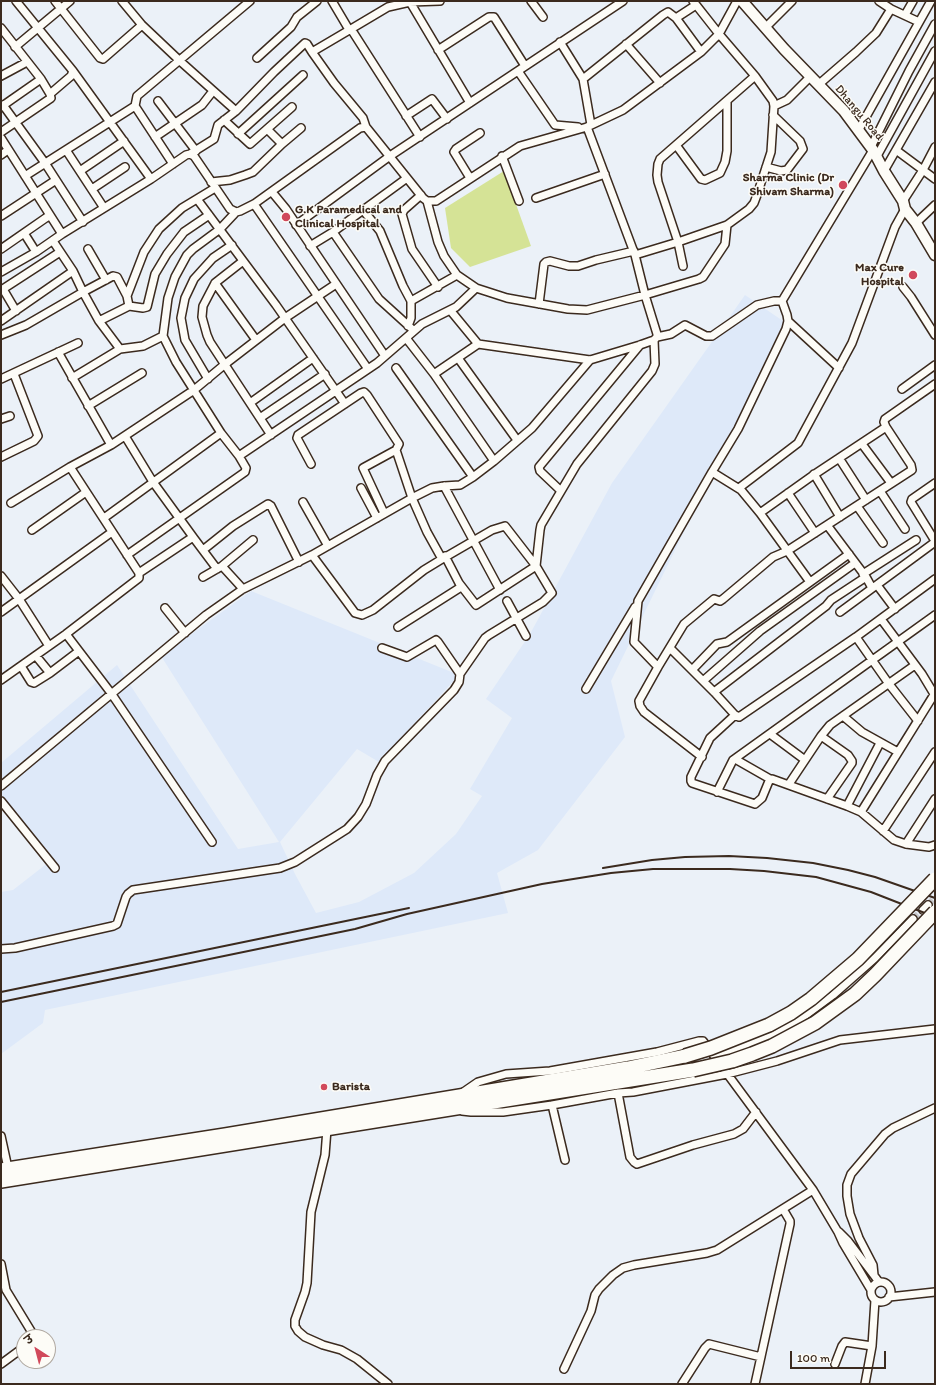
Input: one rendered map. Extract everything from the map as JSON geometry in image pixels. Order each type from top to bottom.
[{"type":"highway","points":[[5,1169],[36,1170],[328,1129],[685,1056],[711,1048],[769,1025],[791,1013],[811,999],[858,959],[935,879]]},
{"type":"highway","points":[[1,1181],[36,1170],[225,1135],[693,1070],[732,1061],[772,1046],[815,1023],[855,994],[875,975],[929,909]]},
{"type":"street","points":[[16,1],[73,71],[151,179]]},
{"type":"street","points":[[55,1],[62,8],[98,56],[102,59],[142,24]]},
{"type":"street","points":[[16,47],[70,1]]},
{"type":"street","points":[[122,1],[142,24],[180,61],[236,111]]},
{"type":"street","points":[[25,176],[134,106],[137,96],[150,84],[180,61],[209,34],[250,1]]},
{"type":"street","points":[[257,58],[291,27],[297,17],[317,1]]},
{"type":"street","points":[[332,1],[348,28],[352,29],[420,137]]},
{"type":"street","points":[[312,52],[388,7],[410,2],[440,1]]},
{"type":"street","points":[[531,1],[543,17]]},
{"type":"street","points":[[296,225],[390,156],[623,1]]},
{"type":"street","points":[[427,201],[436,201],[502,156],[520,146],[589,126],[623,110],[702,52],[719,34],[737,1]]},
{"type":"street","name":"Dhangu Road","points":[[742,1],[784,50],[844,111],[874,151],[884,171],[935,255]]},
{"type":"street","points":[[765,28],[792,1]]},
{"type":"street","points":[[879,1],[891,9],[919,22]]},
{"type":"street","points":[[905,16],[913,1]]},
{"type":"street","points":[[858,131],[931,1]]},
{"type":"street","points":[[410,2],[470,103]]},
{"type":"street","points":[[539,304],[544,264],[550,260],[569,266],[578,266],[596,260],[635,253],[678,242],[727,225],[749,209],[754,203],[772,143],[774,106],[770,96],[695,3],[676,18]]},
{"type":"street","points":[[818,85],[876,33],[891,9]]},
{"type":"street","points":[[583,79],[666,13],[670,13],[676,18],[702,52]]},
{"type":"street","points":[[438,50],[489,17],[494,17],[525,66]]},
{"type":"street","points":[[874,151],[910,71],[935,24]]},
{"type":"street","points":[[1,28],[41,79],[51,98],[1,132]]},
{"type":"street","points":[[1,41],[8,37]]},
{"type":"street","points":[[396,450],[412,498],[427,532],[461,587],[476,605],[536,566],[541,525],[561,491],[577,464],[652,371],[655,364],[655,338],[658,334],[645,295],[635,253],[605,174],[589,126],[583,79],[560,42]]},
{"type":"street","points":[[1,272],[36,252],[62,234],[214,139],[217,126],[236,111],[305,43],[334,83],[363,118],[366,127],[427,201],[438,242],[444,256],[458,275],[476,288],[507,298],[568,309],[587,310],[695,281],[703,277],[725,244],[727,225]]},
{"type":"street","points":[[626,44],[660,83]]},
{"type":"street","points":[[839,368],[788,321],[782,301],[935,51]]},
{"type":"street","points":[[1,76],[27,62]]},
{"type":"street","points":[[50,94],[71,76],[73,71]]},
{"type":"street","points":[[518,71],[555,125],[589,126]]},
{"type":"street","points":[[238,134],[303,75]]},
{"type":"street","points":[[683,266],[678,242],[657,175],[658,164],[660,159],[755,76]]},
{"type":"street","points":[[774,106],[787,100],[810,77]]},
{"type":"street","points":[[41,79],[2,106],[45,163],[82,222]]},
{"type":"street","points":[[884,171],[935,82]]},
{"type":"street","points":[[155,137],[202,105],[213,91]]},
{"type":"street","points":[[406,116],[432,99],[447,118]]},
{"type":"street","points":[[158,101],[176,123],[194,156],[213,185],[230,209],[236,212]]},
{"type":"street","points":[[676,146],[701,179],[705,180],[720,174],[725,162],[727,151],[727,101]]},
{"type":"street","points":[[134,106],[173,164]]},
{"type":"street","points":[[224,120],[250,144],[292,107]]},
{"type":"street","points":[[766,166],[781,171],[787,170],[803,149],[800,141],[773,116]]},
{"type":"street","points":[[127,555],[245,472],[246,468],[239,456],[221,433],[176,362],[163,336],[168,298],[175,277],[187,255],[220,229],[236,212],[254,204],[360,128],[366,127]]},
{"type":"street","points":[[127,296],[144,252],[155,235],[167,221],[213,185],[245,176],[253,172],[301,128]]},
{"type":"street","points":[[267,129],[282,144]]},
{"type":"street","points":[[470,178],[454,152],[456,149],[480,133]]},
{"type":"street","points":[[1,138],[62,234]]},
{"type":"street","points":[[80,171],[124,141]]},
{"type":"street","points":[[739,488],[798,443],[852,343],[904,205],[935,147]]},
{"type":"street","points":[[1,155],[8,150]]},
{"type":"street","points":[[66,150],[104,208]]},
{"type":"street","points":[[896,150],[935,178]]},
{"type":"street","points":[[502,156],[519,201]]},
{"type":"street","points":[[92,190],[125,167]]},
{"type":"street","points":[[536,198],[605,174]]},
{"type":"street","points":[[310,246],[333,232],[407,178]]},
{"type":"street","points":[[1,216],[56,180]]},
{"type":"street","points":[[272,192],[385,356]]},
{"type":"street","points":[[421,195],[404,210],[402,214],[412,249],[438,286]]},
{"type":"street","points":[[197,199],[285,318],[345,404]]},
{"type":"street","points":[[254,204],[368,369]]},
{"type":"street","points":[[916,223],[935,205]]},
{"type":"street","points":[[239,456],[368,369],[406,338],[411,328],[411,301],[403,286],[380,231],[363,210]]},
{"type":"street","points":[[1,249],[50,215]]},
{"type":"street","points":[[100,321],[129,306],[143,308],[147,307],[155,274],[167,254],[184,232],[210,215]]},
{"type":"street","points":[[333,232],[379,299],[411,328]]},
{"type":"street","points":[[24,233],[36,252]]},
{"type":"street","points":[[53,241],[73,271],[100,321],[120,349]]},
{"type":"street","points":[[208,379],[185,340],[181,318],[185,298],[194,279],[213,258],[232,245]]},
{"type":"street","points":[[88,249],[106,280]]},
{"type":"street","points":[[16,311],[3,289],[60,252]]},
{"type":"street","points":[[243,261],[215,283],[203,306],[202,317],[207,335],[224,365],[271,435]]},
{"type":"street","points":[[1,321],[73,271]]},
{"type":"street","points":[[411,301],[458,275]]},
{"type":"street","points":[[2,332],[26,325],[114,276],[117,277],[127,296],[129,306]]},
{"type":"street","points":[[215,283],[256,340]]},
{"type":"street","points":[[10,503],[70,467],[111,445],[194,390],[285,318],[336,284]]},
{"type":"street","points":[[903,287],[911,297],[935,336]]},
{"type":"street","points":[[411,328],[456,307],[476,288]]},
{"type":"street","points":[[450,310],[478,344],[590,360],[671,334],[684,325],[706,336],[712,336],[757,305],[774,301],[782,301]]},
{"type":"street","points":[[586,689],[738,429],[786,329],[788,321]]},
{"type":"street","points":[[72,378],[120,349],[143,346],[163,336]]},
{"type":"street","points":[[406,338],[434,374],[494,461]]},
{"type":"street","points":[[1,379],[78,343]]},
{"type":"street","points":[[434,374],[478,344]]},
{"type":"street","points":[[561,491],[540,470],[539,467],[640,345]]},
{"type":"street","points":[[58,352],[111,445]]},
{"type":"street","points":[[250,403],[313,358]]},
{"type":"street","points":[[458,358],[517,440]]},
{"type":"street","points":[[1,786],[206,615],[243,590],[312,555],[384,513],[432,488],[460,485],[473,477],[532,428],[590,360]]},
{"type":"street","points":[[902,389],[935,366]]},
{"type":"street","points":[[396,368],[473,477]]},
{"type":"street","points":[[88,406],[142,373]]},
{"type":"street","points":[[1,457],[34,441],[38,436],[14,374]]},
{"type":"street","points":[[260,418],[325,374]]},
{"type":"street","points":[[702,757],[644,712],[639,701],[684,624],[714,599],[716,598],[720,601],[773,557],[787,551],[857,506],[912,468],[884,422],[885,419],[935,384]]},
{"type":"street","points":[[311,464],[297,438],[298,435],[364,392],[399,444],[396,450],[363,468],[384,513]]},
{"type":"street","points":[[1,419],[10,416]]},
{"type":"street","points":[[760,513],[814,474],[886,427]]},
{"type":"street","points":[[104,518],[221,433]]},
{"type":"street","points":[[125,436],[153,482],[193,537],[219,567],[243,590]]},
{"type":"street","points":[[862,444],[891,483]]},
{"type":"street","points":[[839,458],[866,500]]},
{"type":"street","points":[[1,680],[66,634],[137,580],[140,576],[70,467]]},
{"type":"street","points":[[712,472],[739,488],[760,513],[810,582]]},
{"type":"street","points":[[814,474],[840,517]]},
{"type":"street","points":[[840,612],[935,542],[911,502],[912,499],[935,483]]},
{"type":"street","points":[[444,486],[500,590]]},
{"type":"street","points":[[361,488],[377,518]]},
{"type":"street","points":[[880,490],[905,529]]},
{"type":"street","points":[[32,530],[86,492]]},
{"type":"street","points":[[788,493],[815,533]]},
{"type":"street","points":[[303,502],[328,546]]},
{"type":"street","points":[[203,550],[233,526],[268,504],[271,506],[299,562]]},
{"type":"street","points":[[857,506],[883,543]]},
{"type":"street","points":[[827,525],[864,576],[895,609]]},
{"type":"street","points":[[1,949],[15,948],[116,925],[119,921],[126,897],[133,890],[280,868],[295,862],[339,835],[352,824],[366,804],[377,775],[385,761],[454,690],[459,682],[460,674],[485,638],[543,602],[552,593],[536,566],[505,526],[492,530],[424,570],[373,610],[359,615],[350,607],[312,555]]},
{"type":"street","points":[[1,612],[112,532]]},
{"type":"street","points":[[139,573],[193,537]]},
{"type":"street","points":[[203,577],[219,567],[253,540]]},
{"type":"street","points":[[714,692],[826,606],[830,600],[916,540]]},
{"type":"street","points":[[692,670],[717,644],[727,642],[848,554]]},
{"type":"street","points":[[703,681],[760,631],[855,562]]},
{"type":"street","points":[[1,576],[19,600],[49,646]]},
{"type":"street","points":[[670,648],[714,692],[735,716],[741,717],[856,637],[935,579]]},
{"type":"street","points":[[398,627],[461,587]]},
{"type":"street","points":[[507,601],[526,636]]},
{"type":"street","points":[[638,602],[633,639],[638,648],[658,667]]},
{"type":"street","points":[[165,608],[185,633]]},
{"type":"street","points":[[717,792],[731,763],[735,759],[935,615]]},
{"type":"street","points":[[861,812],[935,694],[881,619]]},
{"type":"street","points":[[66,634],[111,693],[212,842]]},
{"type":"street","points":[[856,637],[872,661],[918,721]]},
{"type":"street","points":[[382,648],[406,657],[436,640],[460,674]]},
{"type":"street","points":[[20,666],[33,683],[50,673],[79,651]]},
{"type":"street","points":[[36,656],[50,673]]},
{"type":"street","points":[[789,784],[821,736],[830,726],[915,666]]},
{"type":"street","points":[[735,716],[710,738],[691,777],[691,781],[695,784],[717,792],[755,804],[762,798],[770,779]]},
{"type":"street","points":[[843,716],[862,732],[898,752]]},
{"type":"street","points":[[770,734],[805,760]]},
{"type":"street","points":[[821,736],[848,754],[852,761],[827,799]]},
{"type":"street","points":[[847,806],[880,743]]},
{"type":"street","points":[[883,831],[935,752]]},
{"type":"street","points":[[735,759],[770,779],[789,784],[861,812],[894,840],[906,844],[929,847],[935,845]]},
{"type":"street","points":[[906,844],[935,799]]},
{"type":"street","points":[[1,801],[56,868]]},
{"type":"street","points":[[716,1058],[776,1034],[806,1015],[833,995],[875,958],[914,919]]},
{"type":"street","points":[[865,1384],[872,1346],[875,1300],[871,1294],[871,1290],[813,1190],[727,1074],[705,1043],[699,1041],[657,1052],[550,1070],[506,1074],[478,1082],[453,1103],[471,1112],[503,1112],[552,1105],[618,1093],[633,1092],[727,1074],[776,1061],[840,1040],[935,1030]]},
{"type":"street","points":[[618,1093],[630,1157],[637,1164],[693,1145],[734,1134],[740,1131],[756,1112]]},
{"type":"street","points":[[552,1105],[565,1160]]},
{"type":"street","points":[[874,1275],[873,1265],[859,1238],[850,1214],[847,1185],[851,1174],[885,1134],[893,1128],[935,1108]]},
{"type":"street","points":[[328,1129],[325,1155],[311,1212],[305,1292],[295,1320],[295,1326],[305,1337],[323,1345],[341,1350],[357,1359],[388,1384]]},
{"type":"street","points":[[1,1136],[5,1169]]},
{"type":"street","points":[[564,1369],[591,1311],[595,1295],[613,1275],[623,1268],[634,1265],[717,1250],[813,1190]]},
{"type":"street","points":[[755,1384],[790,1224],[790,1221],[783,1209]]},
{"type":"street","points":[[838,1232],[848,1241],[879,1282]]},
{"type":"street","points":[[1,1264],[6,1290],[30,1329]]},
{"type":"street","points":[[871,1290],[873,1285],[879,1282],[885,1283],[890,1287],[890,1294],[887,1299],[882,1302],[875,1300]]},
{"type":"street","points":[[889,1296],[935,1292]]},
{"type":"street","points":[[835,1364],[845,1342],[872,1346]]},
{"type":"street","points":[[682,1384],[709,1344],[761,1357]]},
{"type":"street","points":[[1,1364],[16,1353]]},
{"type":"shaded area","points":[[745,295],[786,323],[611,681],[625,737],[538,850],[497,873],[508,913],[45,1010],[43,1023],[1,1054],[1,892],[13,890],[49,862],[1,806],[1,763],[117,665],[238,849],[279,842],[161,656],[251,591],[459,675],[379,762],[357,749],[280,842],[316,913],[359,902],[414,873],[456,834],[482,796],[470,789],[512,718],[486,699],[530,634],[612,483]]},
{"type":"green space","points":[[504,171],[531,246],[470,267],[451,248],[445,208]]},
{"type":"tunnel","points":[[928,905],[935,898]]},
{"type":"tunnel","points":[[913,919],[923,910]]},
{"type":"railway","points":[[603,868],[652,860],[685,857],[729,856],[767,858],[813,863],[848,870],[875,877],[935,898]]},
{"type":"railway","points":[[1,1002],[355,929],[407,914],[542,884],[611,873],[653,869],[730,869],[816,877],[871,892],[935,917]]},
{"type":"railway","points":[[1,992],[409,908]]},
{"type":"place","name":"Sharma Clinic (Dr Shivam Sharma)","points":[[843,185]]},
{"type":"place","name":"G.K Paramedical and Clinical Hospital","points":[[286,217]]},
{"type":"place","name":"Max Cure Hospital","points":[[913,275]]},
{"type":"place","name":"Barista","points":[[324,1087]]}]
